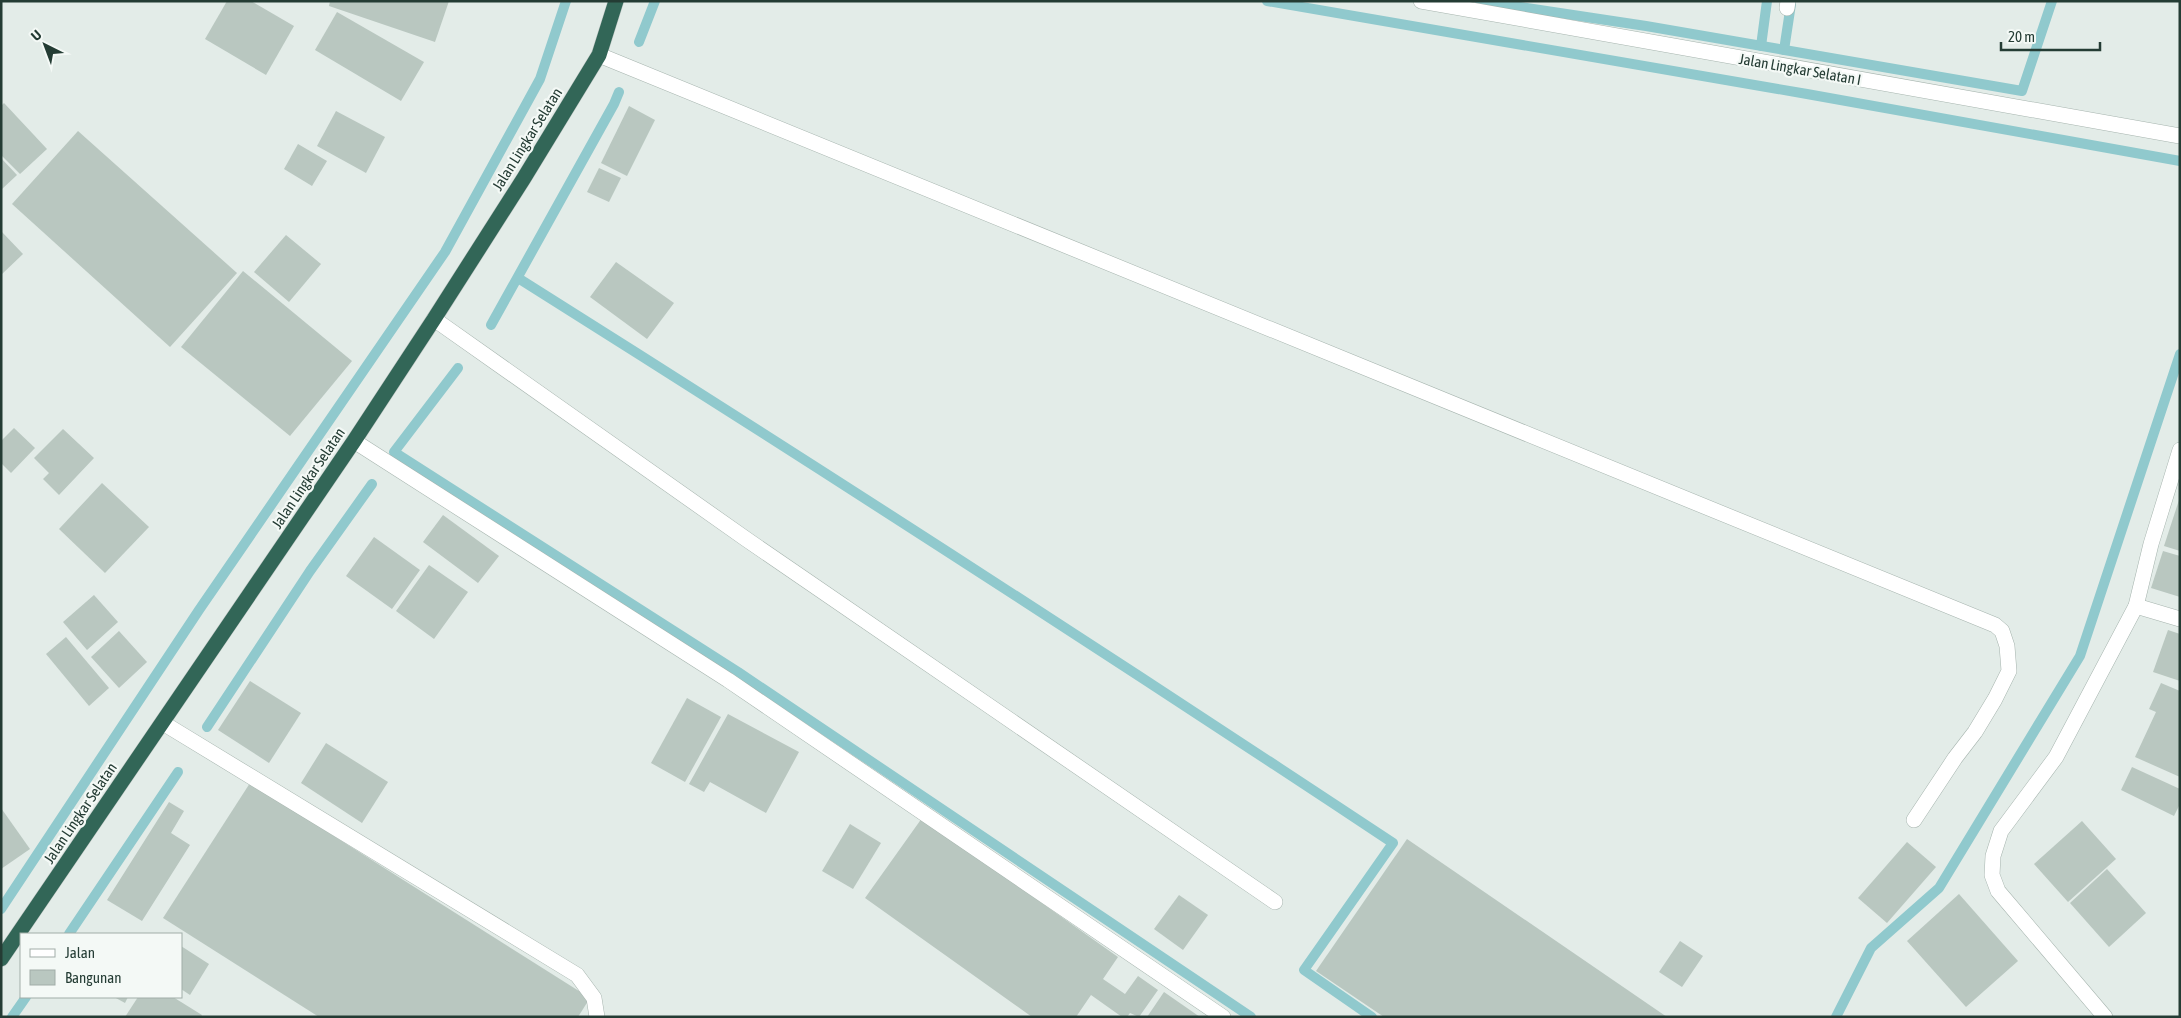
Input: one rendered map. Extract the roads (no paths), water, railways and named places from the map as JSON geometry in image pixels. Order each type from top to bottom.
[{"type":"highway","name":"Jalan Lingkar Selatan","points":[[1,959],[354,441],[434,319],[599,55],[616,1]]},
{"type":"street","name":"Jalan Lingkar Selatan I","points":[[1421,1],[2180,136]]},
{"type":"street","points":[[599,55],[1996,625],[2002,631],[2007,646],[2009,671],[1975,732],[1954,758],[1914,820]]},
{"type":"street","points":[[434,319],[763,551],[1275,902]]},
{"type":"street","points":[[354,441],[728,680],[1223,1017]]},
{"type":"street","points":[[2105,1017],[1998,891],[1992,875],[1993,856],[2002,831],[2056,757],[2136,606],[2151,544],[2175,483],[2180,450]]},
{"type":"street","points":[[2136,606],[2180,619]]},
{"type":"street","points":[[163,723],[577,976],[594,998],[597,1017]]},
{"type":"waterway","points":[[1,909],[199,610],[445,252],[540,79],[566,1]]},
{"type":"waterway","points":[[639,42],[655,1]]},
{"type":"waterway","points":[[1267,1],[1807,94],[2180,161]]},
{"type":"waterway","points":[[1480,1],[1646,26],[2022,91],[2052,1]]},
{"type":"waterway","points":[[1761,46],[1767,1]]},
{"type":"waterway","points":[[1784,50],[1791,4]]},
{"type":"waterway","points":[[491,325],[619,92]]},
{"type":"waterway","points":[[518,278],[957,558],[1393,843],[1304,970],[1372,1017]]},
{"type":"waterway","points":[[1836,1017],[1871,948],[1939,888],[2080,656],[2180,354]]},
{"type":"waterway","points":[[458,368],[394,452],[738,672],[1251,1017]]},
{"type":"waterway","points":[[207,727],[310,571],[372,484]]},
{"type":"waterway","points":[[70,933],[178,772]]},
{"type":"waterway","points":[[12,1017],[25,998]]}]
